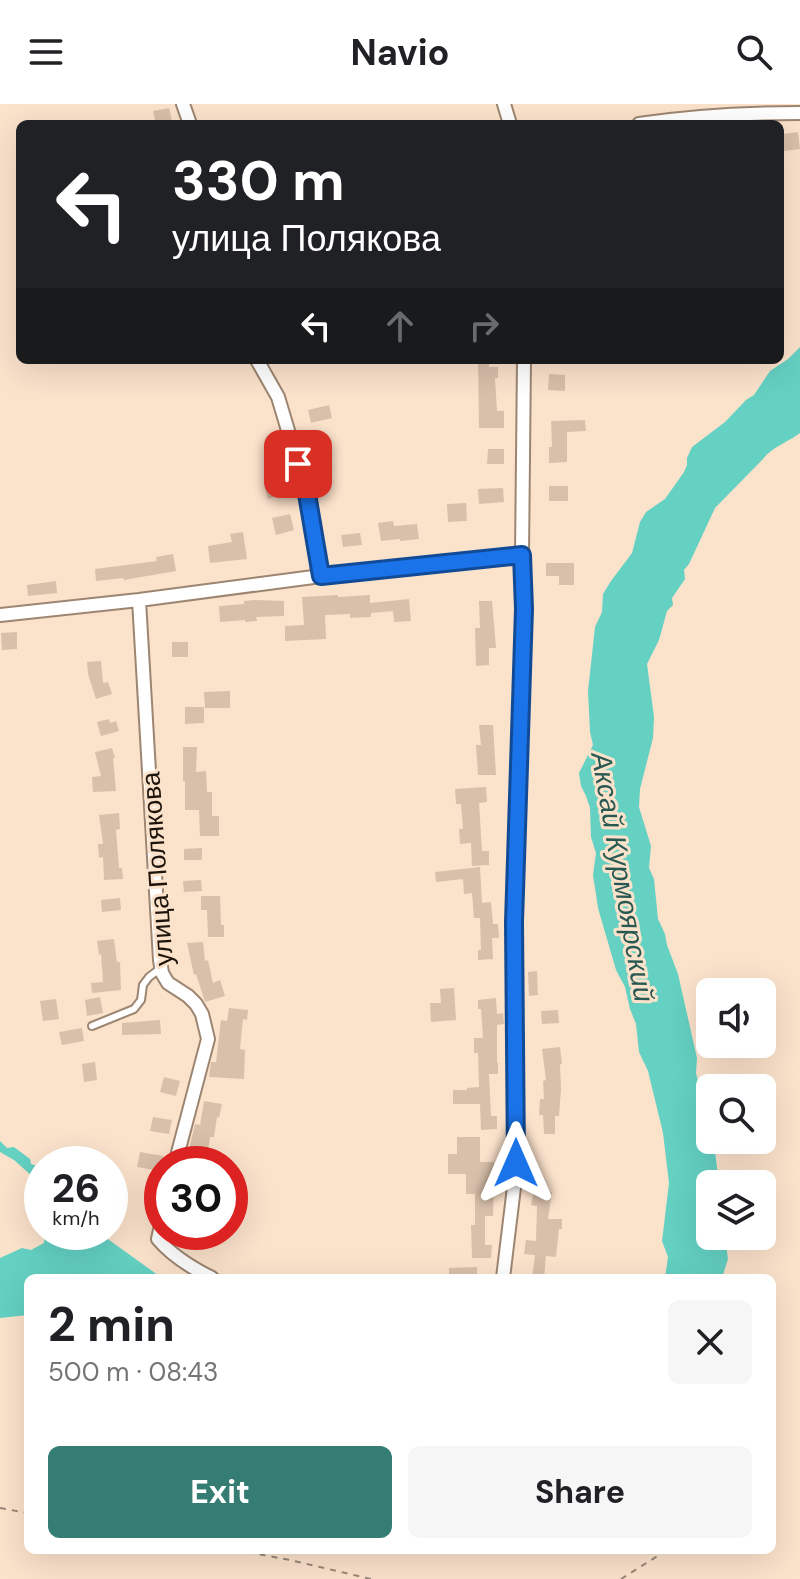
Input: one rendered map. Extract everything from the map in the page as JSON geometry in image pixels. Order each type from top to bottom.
[{"type":"street","points":[[669,120],[743,113],[800,113]]},
{"type":"street","points":[[259,364],[278,397],[307,494],[321,576]]},
{"type":"street","points":[[503,1274],[515,1179],[514,922],[524,609],[524,364]]},
{"type":"street","points":[[0,615],[522,555]]},
{"type":"street","name":"улица Полякова","points":[[139,600],[161,967],[168,983],[196,1004],[202,1014],[208,1039],[180,1146]]},
{"type":"street","points":[[168,1250],[205,1274]]},
{"type":"lane","points":[[92,1026],[134,1009],[141,1000],[143,985],[161,967]]},
{"type":"path","points":[[0,1508],[24,1512]]},
{"type":"path","points":[[258,1554],[371,1579]]},
{"type":"path","points":[[621,1579],[661,1554]]},
{"type":"water","name":"Аксай Курмоярский","points":[[800,347],[800,433],[767,455],[715,508],[684,570],[685,579],[672,598],[673,605],[667,611],[659,640],[647,664],[654,717],[653,738],[640,789],[639,807],[651,846],[649,868],[654,879],[658,919],[678,974],[697,1058],[696,1154],[715,1154],[717,1170],[696,1170],[696,1250],[727,1250],[728,1259],[723,1274],[666,1274],[668,1257],[662,1241],[669,1183],[663,1133],[648,1071],[639,1052],[636,1024],[598,908],[590,808],[579,773],[593,745],[588,691],[595,627],[602,612],[603,594],[632,553],[640,522],[646,512],[665,499],[684,472],[692,447],[725,422],[754,395],[770,371]]},
{"type":"water","points":[[0,1141],[7,1148],[14,1147],[24,1154],[24,1169],[14,1160],[0,1152]]},
{"type":"water","points":[[22,1248],[123,1250],[156,1274],[24,1274],[24,1315],[0,1318],[0,1258]]},
{"type":"building","points":[[169,108],[172,120],[155,120],[153,111]]},
{"type":"building","points":[[798,132],[800,149],[784,151],[784,134]]},
{"type":"building","points":[[478,364],[489,364],[489,367],[498,367],[498,378],[495,378],[497,411],[504,411],[504,428],[479,428]]},
{"type":"building","points":[[549,374],[565,375],[565,391],[548,390]]},
{"type":"building","points":[[329,405],[332,418],[311,423],[308,410]]},
{"type":"building","points":[[585,420],[586,431],[567,432],[567,462],[549,463],[551,421]]},
{"type":"building","points":[[488,449],[504,449],[504,464],[487,464]]},
{"type":"building","points":[[281,478],[286,494],[268,499],[265,488],[274,486],[272,480]]},
{"type":"building","points":[[549,486],[568,486],[568,501],[549,501]]},
{"type":"building","points":[[503,488],[504,502],[479,504],[478,489]]},
{"type":"building","points":[[466,503],[467,521],[448,522],[447,504]]},
{"type":"building","points":[[290,514],[294,530],[276,535],[272,518]]},
{"type":"building","points":[[393,521],[394,526],[417,524],[419,539],[381,541],[378,523]]},
{"type":"building","points":[[243,532],[247,559],[210,563],[208,546],[232,542],[230,534]]},
{"type":"building","points":[[360,533],[362,545],[343,547],[341,535]]},
{"type":"building","points":[[173,554],[176,571],[124,580],[96,581],[95,569],[157,561],[156,557]]},
{"type":"building","points":[[546,563],[574,563],[574,585],[559,585],[559,576],[546,576]]},
{"type":"building","points":[[56,581],[57,593],[28,596],[27,585]]},
{"type":"building","points":[[370,595],[370,603],[409,599],[411,621],[394,622],[393,611],[371,613],[371,617],[325,615],[326,639],[285,641],[285,626],[304,625],[302,597]]},
{"type":"building","points":[[255,600],[284,601],[284,616],[256,617],[257,621],[220,622],[219,606]]},
{"type":"building","points":[[479,601],[492,601],[496,648],[489,648],[489,665],[476,666],[475,628],[480,628]]},
{"type":"building","points":[[17,632],[17,649],[2,650],[1,633]]},
{"type":"building","points":[[172,642],[188,642],[188,657],[172,657]]},
{"type":"building","points":[[101,661],[103,683],[108,682],[112,694],[96,699],[87,662]]},
{"type":"building","points":[[230,691],[230,708],[205,708],[204,692]]},
{"type":"building","points":[[185,707],[204,707],[204,723],[185,724]]},
{"type":"building","points":[[109,719],[110,723],[116,721],[119,731],[101,736],[97,722]]},
{"type":"building","points":[[479,725],[493,725],[496,775],[478,775],[476,745],[481,745]]},
{"type":"building","points":[[183,747],[197,747],[196,772],[206,771],[207,792],[212,792],[212,816],[219,816],[219,836],[200,836],[199,810],[185,810]]},
{"type":"building","points":[[112,748],[116,791],[93,792],[92,777],[101,776],[95,752]]},
{"type":"building","points":[[486,787],[487,802],[479,803],[482,851],[489,851],[489,865],[472,866],[471,843],[460,844],[459,829],[463,829],[461,804],[456,804],[455,789]]},
{"type":"building","points":[[119,813],[120,829],[116,830],[119,868],[122,868],[123,879],[104,880],[103,857],[99,858],[98,844],[103,844],[99,815]]},
{"type":"building","points":[[202,848],[202,860],[184,860],[184,849]]},
{"type":"building","points":[[480,867],[482,903],[491,902],[493,924],[498,924],[499,938],[492,938],[493,959],[478,960],[478,950],[481,950],[480,918],[474,918],[472,893],[464,894],[463,879],[436,882],[435,872]]},
{"type":"building","points":[[201,880],[202,891],[184,892],[183,881]]},
{"type":"building","points":[[201,896],[220,896],[224,937],[208,937],[207,910],[201,910]]},
{"type":"building","points":[[120,898],[121,910],[102,912],[101,900]]},
{"type":"building","points":[[114,939],[117,962],[120,962],[121,990],[92,993],[91,983],[103,982],[97,941]]},
{"type":"building","points":[[203,942],[205,961],[208,960],[213,983],[220,980],[225,996],[205,1002],[194,975],[187,943]]},
{"type":"building","points":[[537,971],[538,995],[529,996],[528,972]]},
{"type":"building","points":[[454,988],[456,1020],[431,1022],[430,1003],[441,1003],[440,989]]},
{"type":"building","points":[[100,997],[103,1013],[87,1016],[85,1000]]},
{"type":"building","points":[[496,998],[497,1014],[503,1013],[504,1024],[497,1025],[498,1074],[489,1074],[491,1116],[497,1116],[497,1129],[481,1130],[480,1104],[453,1104],[453,1090],[479,1087],[478,1053],[474,1053],[474,1038],[483,1038],[478,1000]]},
{"type":"building","points":[[56,999],[59,1019],[43,1021],[40,1001]]},
{"type":"building","points":[[229,1008],[248,1010],[247,1020],[243,1019],[240,1049],[245,1050],[244,1079],[209,1077],[211,1062],[216,1062],[221,1020],[227,1021]]},
{"type":"building","points":[[558,1010],[559,1023],[542,1024],[541,1011]]},
{"type":"building","points":[[160,1020],[161,1034],[122,1035],[122,1023]]},
{"type":"building","points":[[82,1028],[84,1041],[62,1045],[59,1032]]},
{"type":"building","points":[[560,1047],[559,1116],[555,1116],[555,1134],[544,1134],[543,1115],[539,1115],[540,1099],[544,1099],[543,1081],[546,1080],[542,1049]]},
{"type":"building","points":[[95,1062],[97,1080],[84,1082],[82,1064]]},
{"type":"building","points":[[164,1077],[180,1081],[176,1096],[160,1092]]},
{"type":"building","points":[[204,1101],[222,1104],[209,1146],[190,1146],[195,1124],[200,1125]]},
{"type":"building","points":[[153,1117],[172,1120],[169,1134],[150,1131]]},
{"type":"building","points":[[457,1137],[480,1137],[480,1162],[494,1162],[493,1216],[485,1216],[485,1245],[492,1245],[491,1258],[472,1258],[471,1225],[475,1225],[475,1194],[466,1194],[466,1174],[448,1174],[448,1154],[457,1154]]},
{"type":"building","points":[[140,1152],[144,1153],[144,1168],[137,1167]]},
{"type":"building","points":[[534,1190],[552,1192],[548,1219],[562,1219],[556,1257],[546,1256],[544,1274],[533,1274],[535,1255],[524,1254],[526,1240],[536,1241],[537,1206],[531,1205]]},
{"type":"building","points":[[477,1267],[477,1274],[449,1274],[449,1268]]},
{"type":"route","points":[[298,464],[307,494],[321,576],[522,555],[524,609],[514,922],[516,1163]]}]
